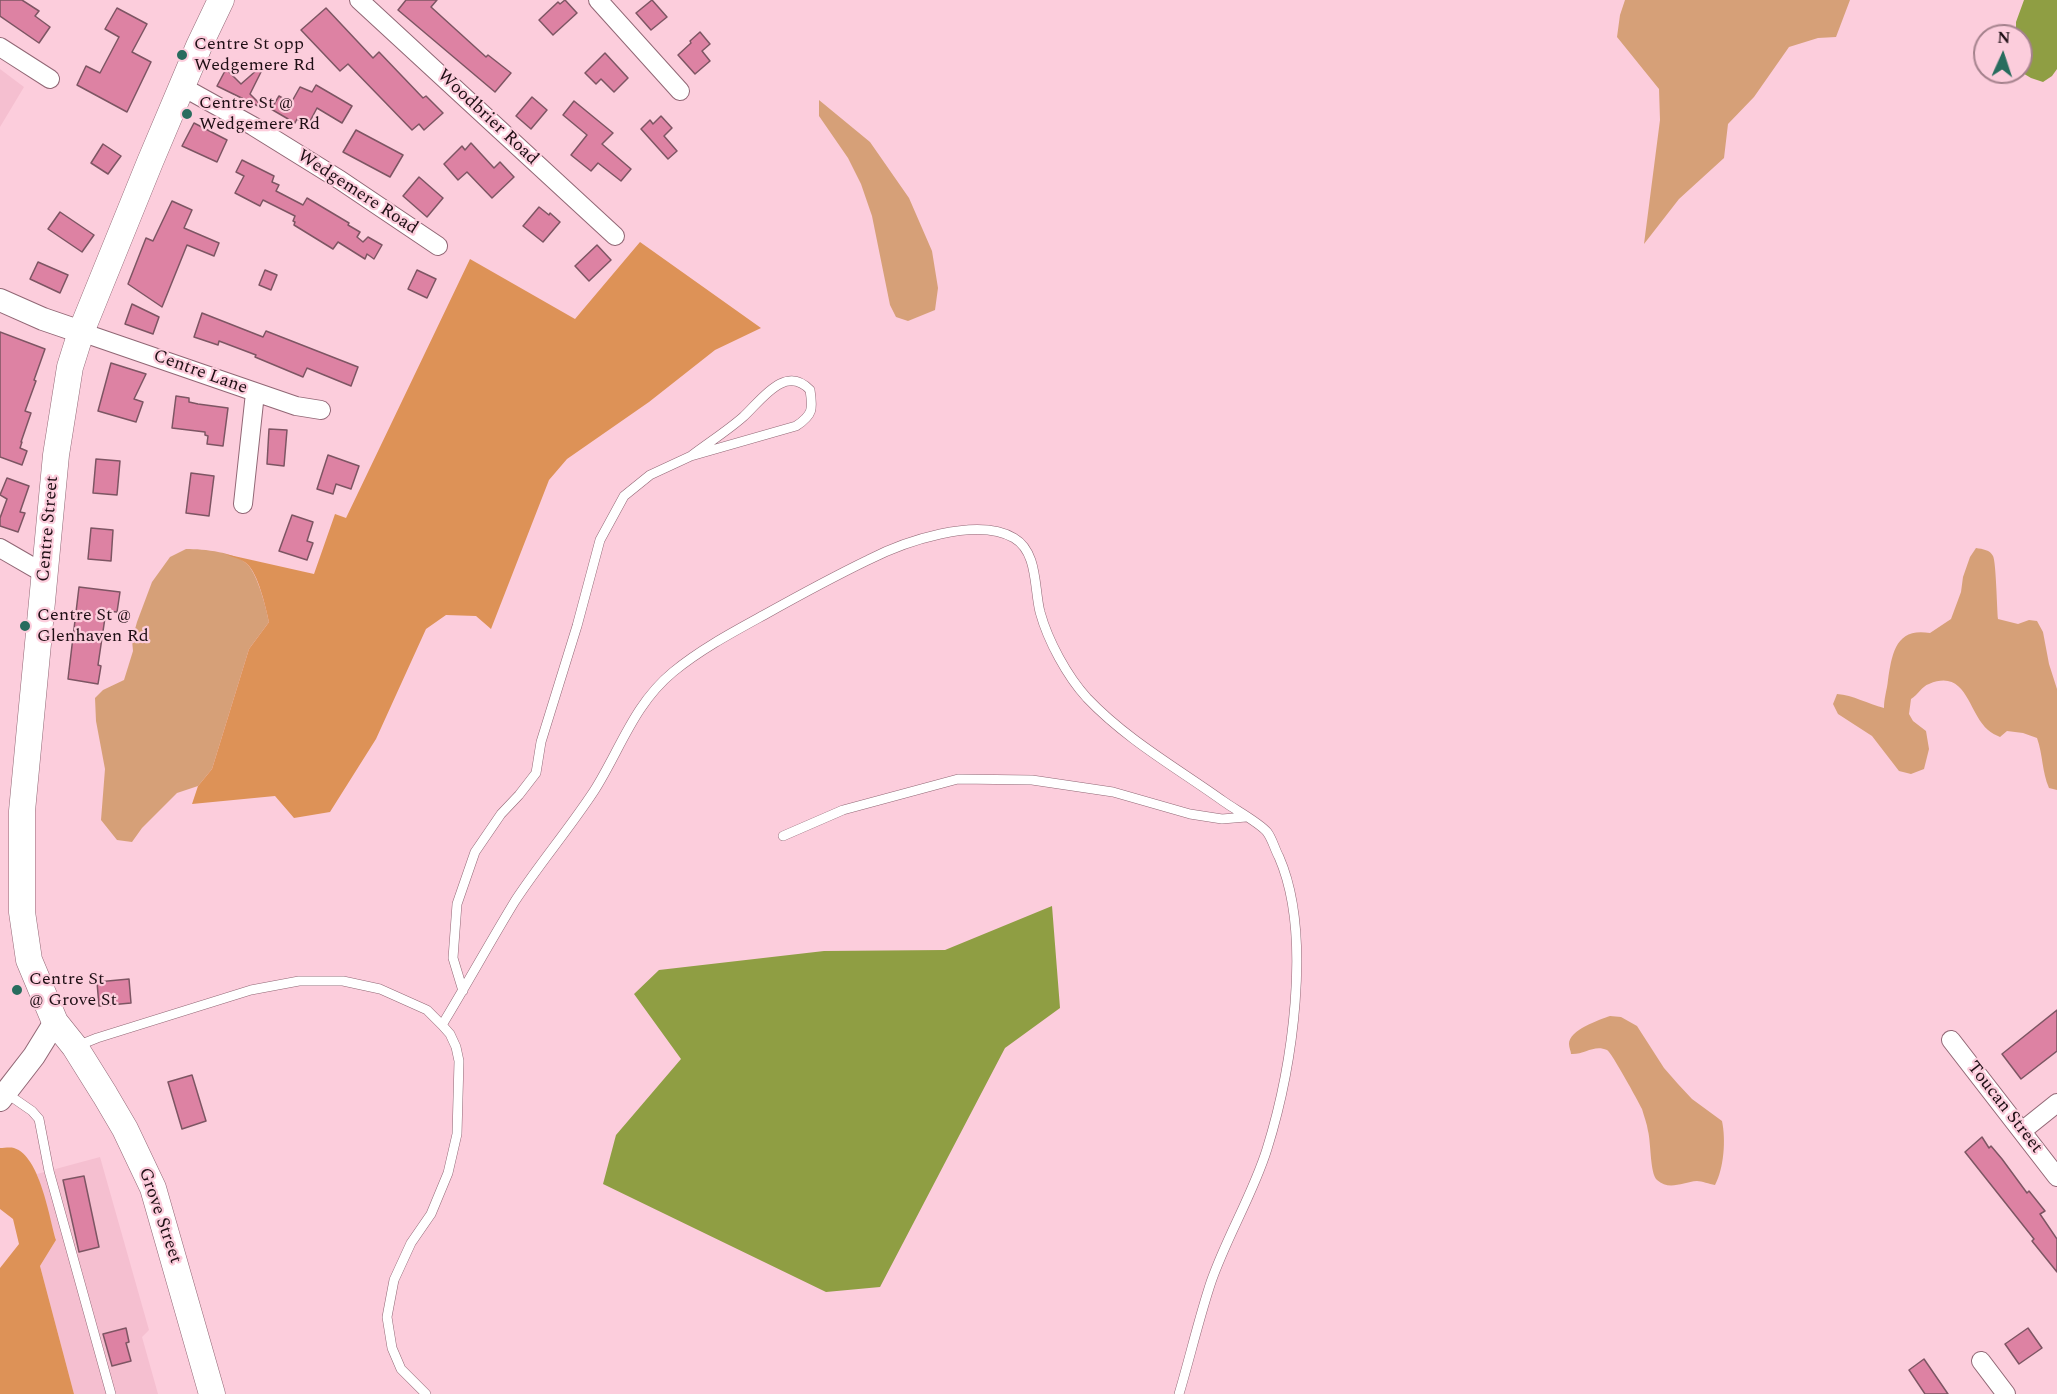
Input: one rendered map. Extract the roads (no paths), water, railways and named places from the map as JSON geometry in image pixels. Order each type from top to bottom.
[{"type":"main road","name":"Centre Street","points":[[55,1022],[29,960],[22,912],[22,811],[59,426],[70,367],[81,332],[181,86],[221,0]]},
{"type":"main road","name":"Grove Street","points":[[55,1022],[75,1047],[125,1129],[153,1188],[212,1394]]},
{"type":"street","name":"Woodbrier Road","points":[[359,0],[615,236]]},
{"type":"street","points":[[597,0],[680,91]]},
{"type":"street","points":[[0,47],[50,79]]},
{"type":"street","name":"Wedgemere Road","points":[[181,86],[253,126],[438,246]]},
{"type":"street","points":[[0,300],[42,319],[81,332]]},
{"type":"street","name":"Centre Lane","points":[[81,332],[255,393],[296,406],[321,410]]},
{"type":"street","points":[[243,504],[255,393]]},
{"type":"street","points":[[0,548],[45,574]]},
{"type":"street","points":[[3,1097],[34,1056],[55,1022]]},
{"type":"street","name":"Toucan Street","points":[[1951,1040],[2057,1177]]},
{"type":"street","points":[[2022,1131],[2057,1103]]},
{"type":"street","points":[[1981,1361],[2006,1394]]},
{"type":"lane","points":[[463,991],[453,958],[457,904],[475,852],[501,814],[536,773],[544,732],[577,626],[600,540],[624,496],[650,475],[691,456],[796,426],[806,419],[811,411],[810,390],[798,381],[788,381],[774,387],[759,398],[744,416],[691,456]]},
{"type":"lane","points":[[442,1025],[515,902],[595,790],[639,708],[670,674],[714,642],[840,573],[917,539],[946,532],[971,530],[992,531],[1017,539],[1026,547],[1040,612],[1054,648],[1084,694],[1120,730],[1268,833],[1286,872],[1295,922],[1296,990],[1292,1038],[1282,1099],[1266,1153],[1212,1280],[1179,1394]]},
{"type":"lane","points":[[783,836],[843,810],[958,779],[1032,780],[1113,792],[1190,814],[1222,819],[1246,817]]},
{"type":"lane","points":[[75,1047],[251,990],[299,981],[343,981],[380,989],[427,1010],[450,1034],[456,1047],[459,1061],[457,1134],[448,1173],[431,1214],[411,1243],[394,1280],[387,1317],[392,1348],[401,1369],[426,1394]]},
{"type":"lane","points":[[3,1097],[32,1111],[39,1119],[49,1171],[111,1394]]},
{"type":"place","name":"Centre St opp Wedgemere Rd","points":[[182,55]]},
{"type":"place","name":"Centre St @ Wedgemere Rd","points":[[187,114]]},
{"type":"place","name":"Centre St @ Glenhaven Rd","points":[[25,626]]},
{"type":"place","name":"Centre St @ Grove St","points":[[17,990]]}]
